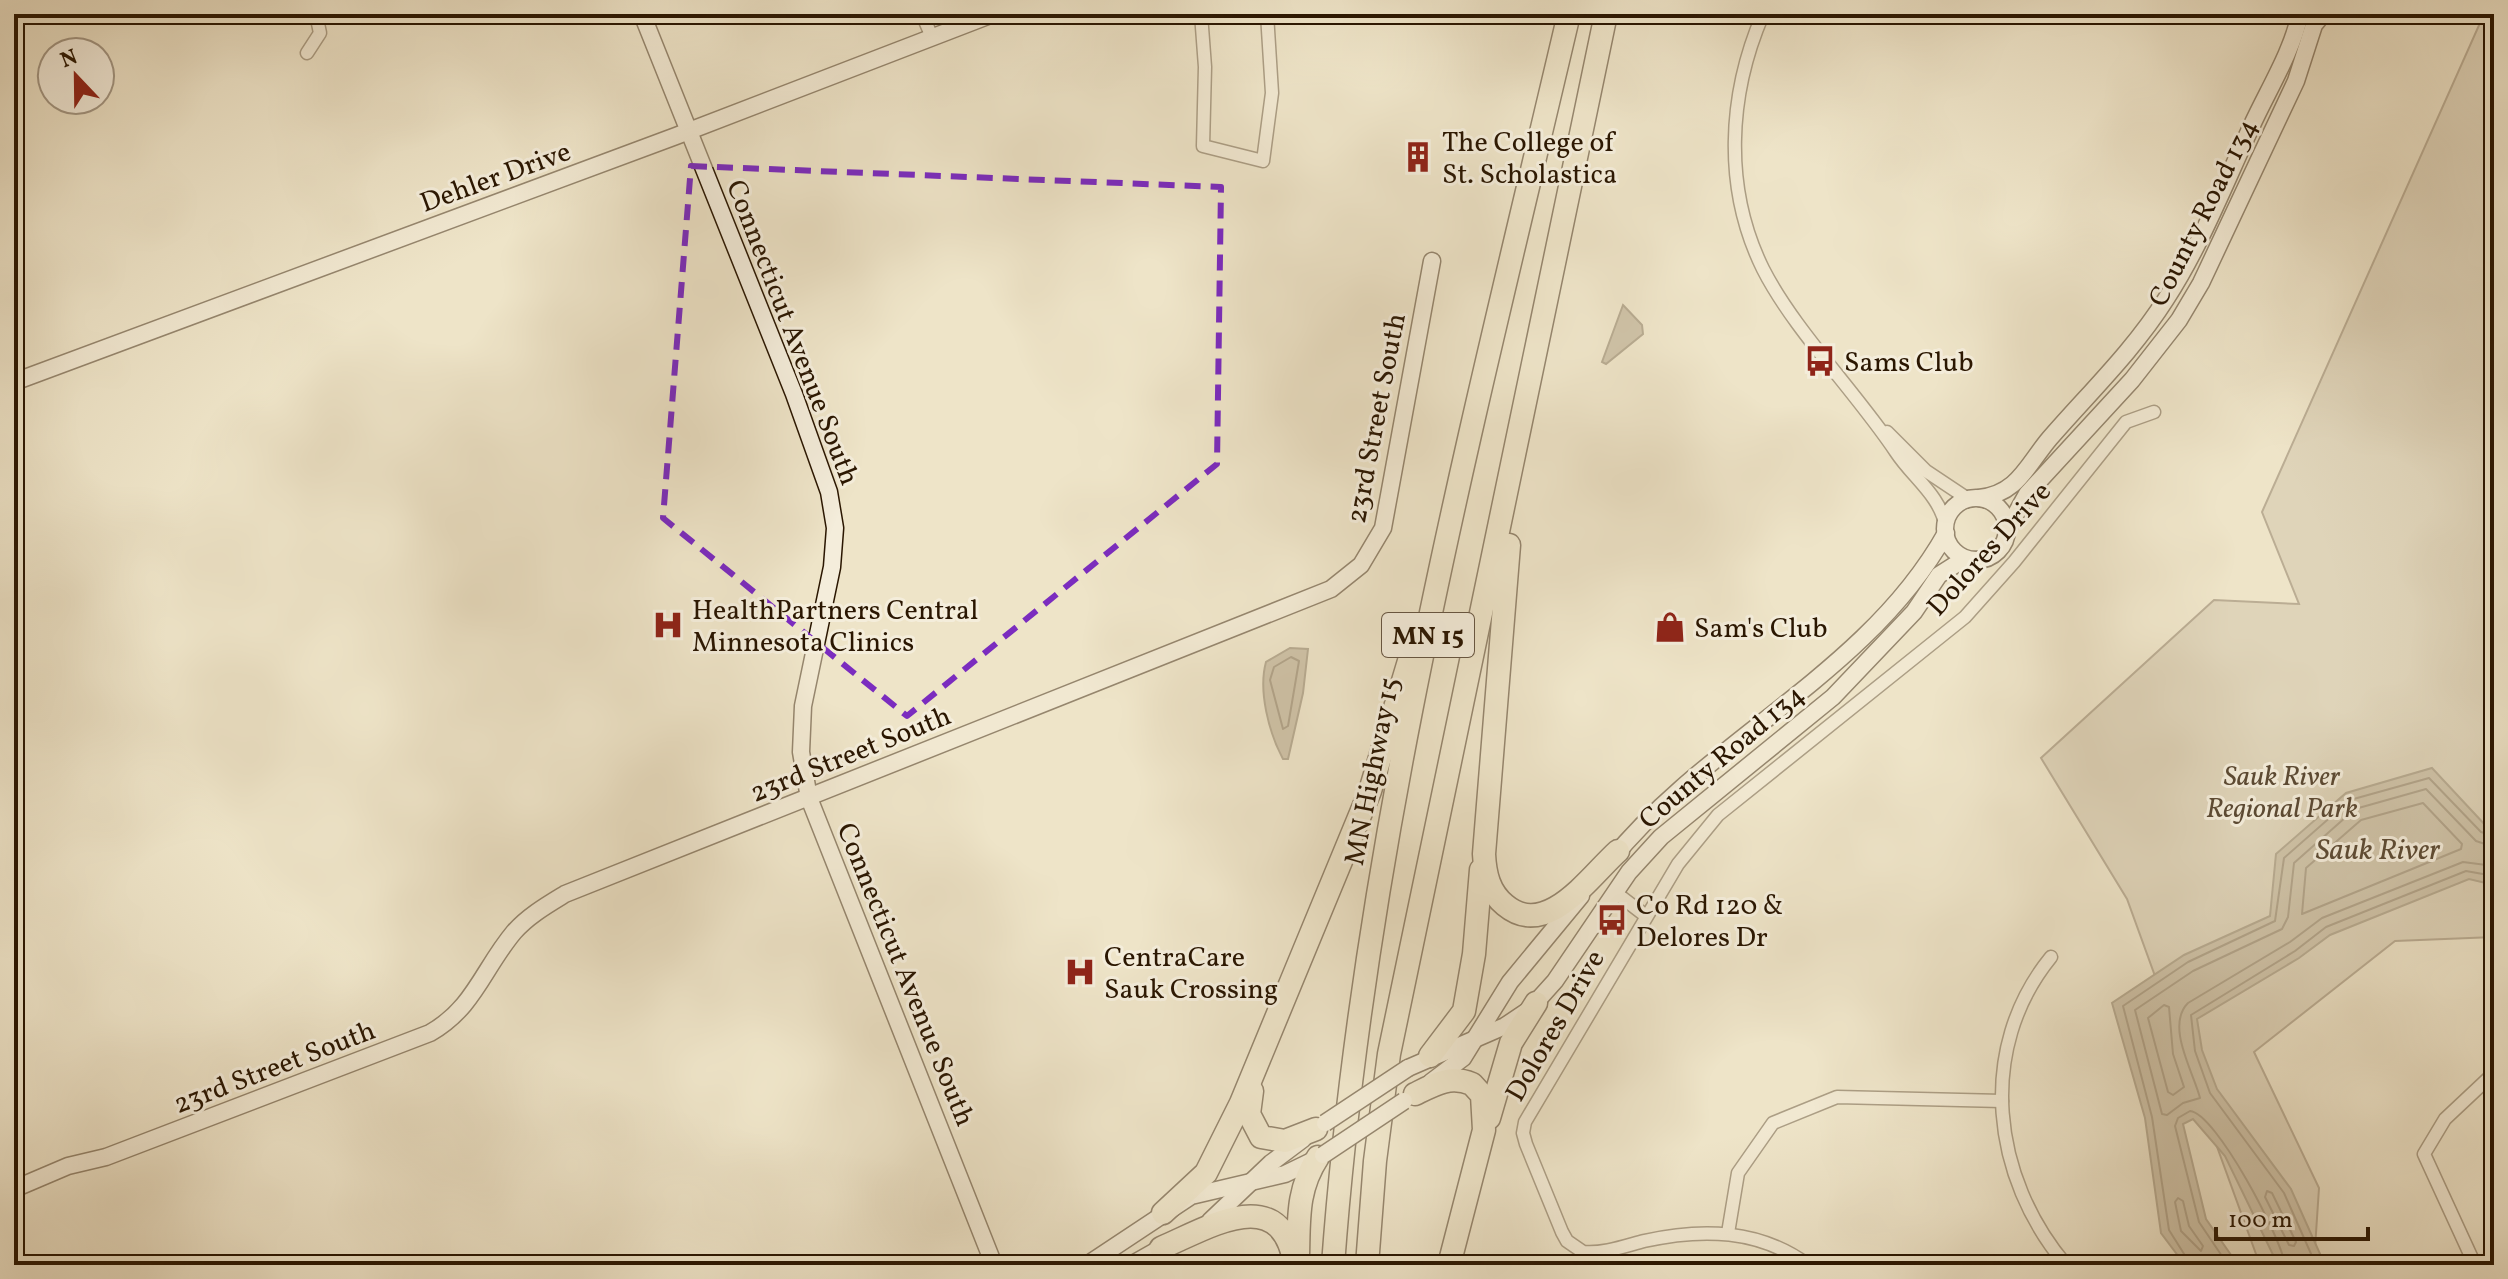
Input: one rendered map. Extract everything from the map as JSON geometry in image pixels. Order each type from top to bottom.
[{"type":"highway","name":"MN Highway 15","points":[[1333,1265],[1343,1141],[1370,938],[1459,484],[1569,14]]},
{"type":"highway","name":"MN 15","points":[[1367,1265],[1375,1161],[1389,1054],[1606,14]]},
{"type":"highway","points":[[1527,397],[1503,602],[1485,870],[1493,892],[1513,911],[1531,916],[1552,911],[1618,851]]},
{"type":"highway","points":[[1163,1213],[1206,1173],[1262,1055],[1370,791],[1459,484]]},
{"type":"highway","points":[[1430,1056],[1457,1023],[1467,998],[1488,804]]},
{"type":"highway","points":[[1449,1265],[1484,1130],[1511,1043],[1536,1003]]},
{"type":"highway","points":[[1262,1055],[1248,1103],[1250,1120],[1257,1133],[1266,1140],[1285,1141],[1320,1126]]},
{"type":"highway","points":[[1409,1097],[1449,1079],[1472,1084],[1482,1095],[1484,1130]]},
{"type":"highway","points":[[1296,1265],[1303,1182],[1320,1156]]},
{"type":"highway","points":[[1161,1248],[1230,1219],[1256,1215],[1275,1223],[1285,1235],[1296,1265]]},
{"type":"street","points":[[307,53],[320,33],[316,14]]},
{"type":"street","name":"Connecticut Avenue South","points":[[642,14],[819,458],[829,492],[835,528],[832,567],[803,718],[801,752],[809,798],[994,1265]]},
{"type":"street","points":[[922,14],[932,37]]},
{"type":"street","name":"Dehler Drive","points":[[14,382],[691,131],[993,14]]},
{"type":"street","points":[[1201,14],[1205,67],[1203,146],[1263,161],[1272,79],[1267,14]]},
{"type":"street","points":[[1763,14],[1750,46],[1735,109],[1737,188],[1764,269],[1785,305],[1882,428],[1926,471],[1974,499],[1996,505],[2008,528],[2002,547],[1995,554],[1977,560],[1960,555],[1946,530],[1943,510],[1895,451],[1882,428]]},
{"type":"street","name":"County Road 134","points":[[1974,499],[1995,496],[2015,485],[2047,441],[2120,363],[2161,307],[2190,258],[2273,81],[2300,14]]},
{"type":"street","name":"County Road 134","points":[[2008,528],[2027,494],[2132,380],[2179,320],[2201,283],[2296,81],[2314,25],[2323,14]]},
{"type":"street","name":"23rd Street South","points":[[14,1202],[106,1157],[430,1033],[467,1005],[515,932],[547,905],[601,879],[1331,589],[1375,548],[1383,528],[1432,261]]},
{"type":"street","name":"Dolores Drive","points":[[1808,1265],[1767,1242],[1728,1233],[1684,1234],[1583,1252],[1567,1241],[1562,1232],[1523,1133],[1532,1109],[1678,864],[1718,815],[1965,617],[2014,562],[2126,422],[2154,412]]},
{"type":"street","points":[[1946,530],[1952,510],[1974,499]]},
{"type":"street","name":"County Road 134","points":[[1087,1265],[1191,1196],[1295,1171],[1463,1058],[1510,982],[1618,851],[1675,793],[1838,661],[1913,584],[1946,530]]},
{"type":"street","name":"County Road 134","points":[[1131,1265],[1213,1220],[1252,1181],[1320,1126],[1408,1068],[1518,1018],[1536,1003],[1555,981],[1643,856],[1683,816],[1843,687],[1914,612],[1939,575],[1961,561],[1977,560]]},
{"type":"street","points":[[1646,916],[1616,893],[1611,884],[1613,874],[1640,841],[1718,773],[1775,714]]},
{"type":"street","points":[[2051,957],[2034,978],[2011,1031],[2003,1065],[2002,1101],[2008,1158],[2021,1198],[2042,1236],[2066,1265]]},
{"type":"street","points":[[2475,1265],[2424,1154],[2445,1119],[2494,1073]]},
{"type":"street","points":[[1728,1233],[1738,1173],[1773,1123],[1837,1097],[2002,1101]]},
{"type":"street","name":"23rd Street South","points":[[14,1189],[68,1166],[106,1157]]},
{"type":"highlighted area","points":[[691,166],[1221,187],[1217,464],[907,716],[663,518]]},
{"type":"green space","name":"Sauk River Regional Park","points":[[2484,14],[2494,14],[2494,937],[2395,941],[2254,1052],[2319,1188],[2315,1248],[2307,1265],[2260,1265],[2127,899],[2041,758],[2214,600],[2299,604],[2262,512]]},
{"type":"water","points":[[1623,305],[1642,325],[1643,334],[1606,364],[1602,362]]},
{"type":"water","points":[[1290,648],[1308,649],[1303,693],[1288,759],[1283,759],[1266,712],[1263,686],[1266,662]]},
{"type":"water","name":"Sauk River","points":[[2432,768],[2487,827],[2494,829],[2494,885],[2469,879],[2330,935],[2299,958],[2197,1019],[2202,1050],[2217,1089],[2291,1189],[2325,1265],[2278,1265],[2225,1156],[2193,1119],[2183,1124],[2206,1219],[2238,1265],[2185,1265],[2161,1233],[2145,1118],[2112,1003],[2184,955],[2270,916],[2276,854],[2346,793]]},
{"type":"place","name":"The College of St. Scholastica","points":[[1418,157]]},
{"type":"place","name":"Sams Club","points":[[1820,361]]},
{"type":"place","name":"HealthPartners Central Minnesota Clinics","points":[[668,625]]},
{"type":"place","name":"Sam's Club","points":[[1670,627]]},
{"type":"place","name":"Co Rd 120 & Delores Dr","points":[[1612,920]]},
{"type":"place","name":"CentraCare Sauk Crossing","points":[[1080,972]]}]
